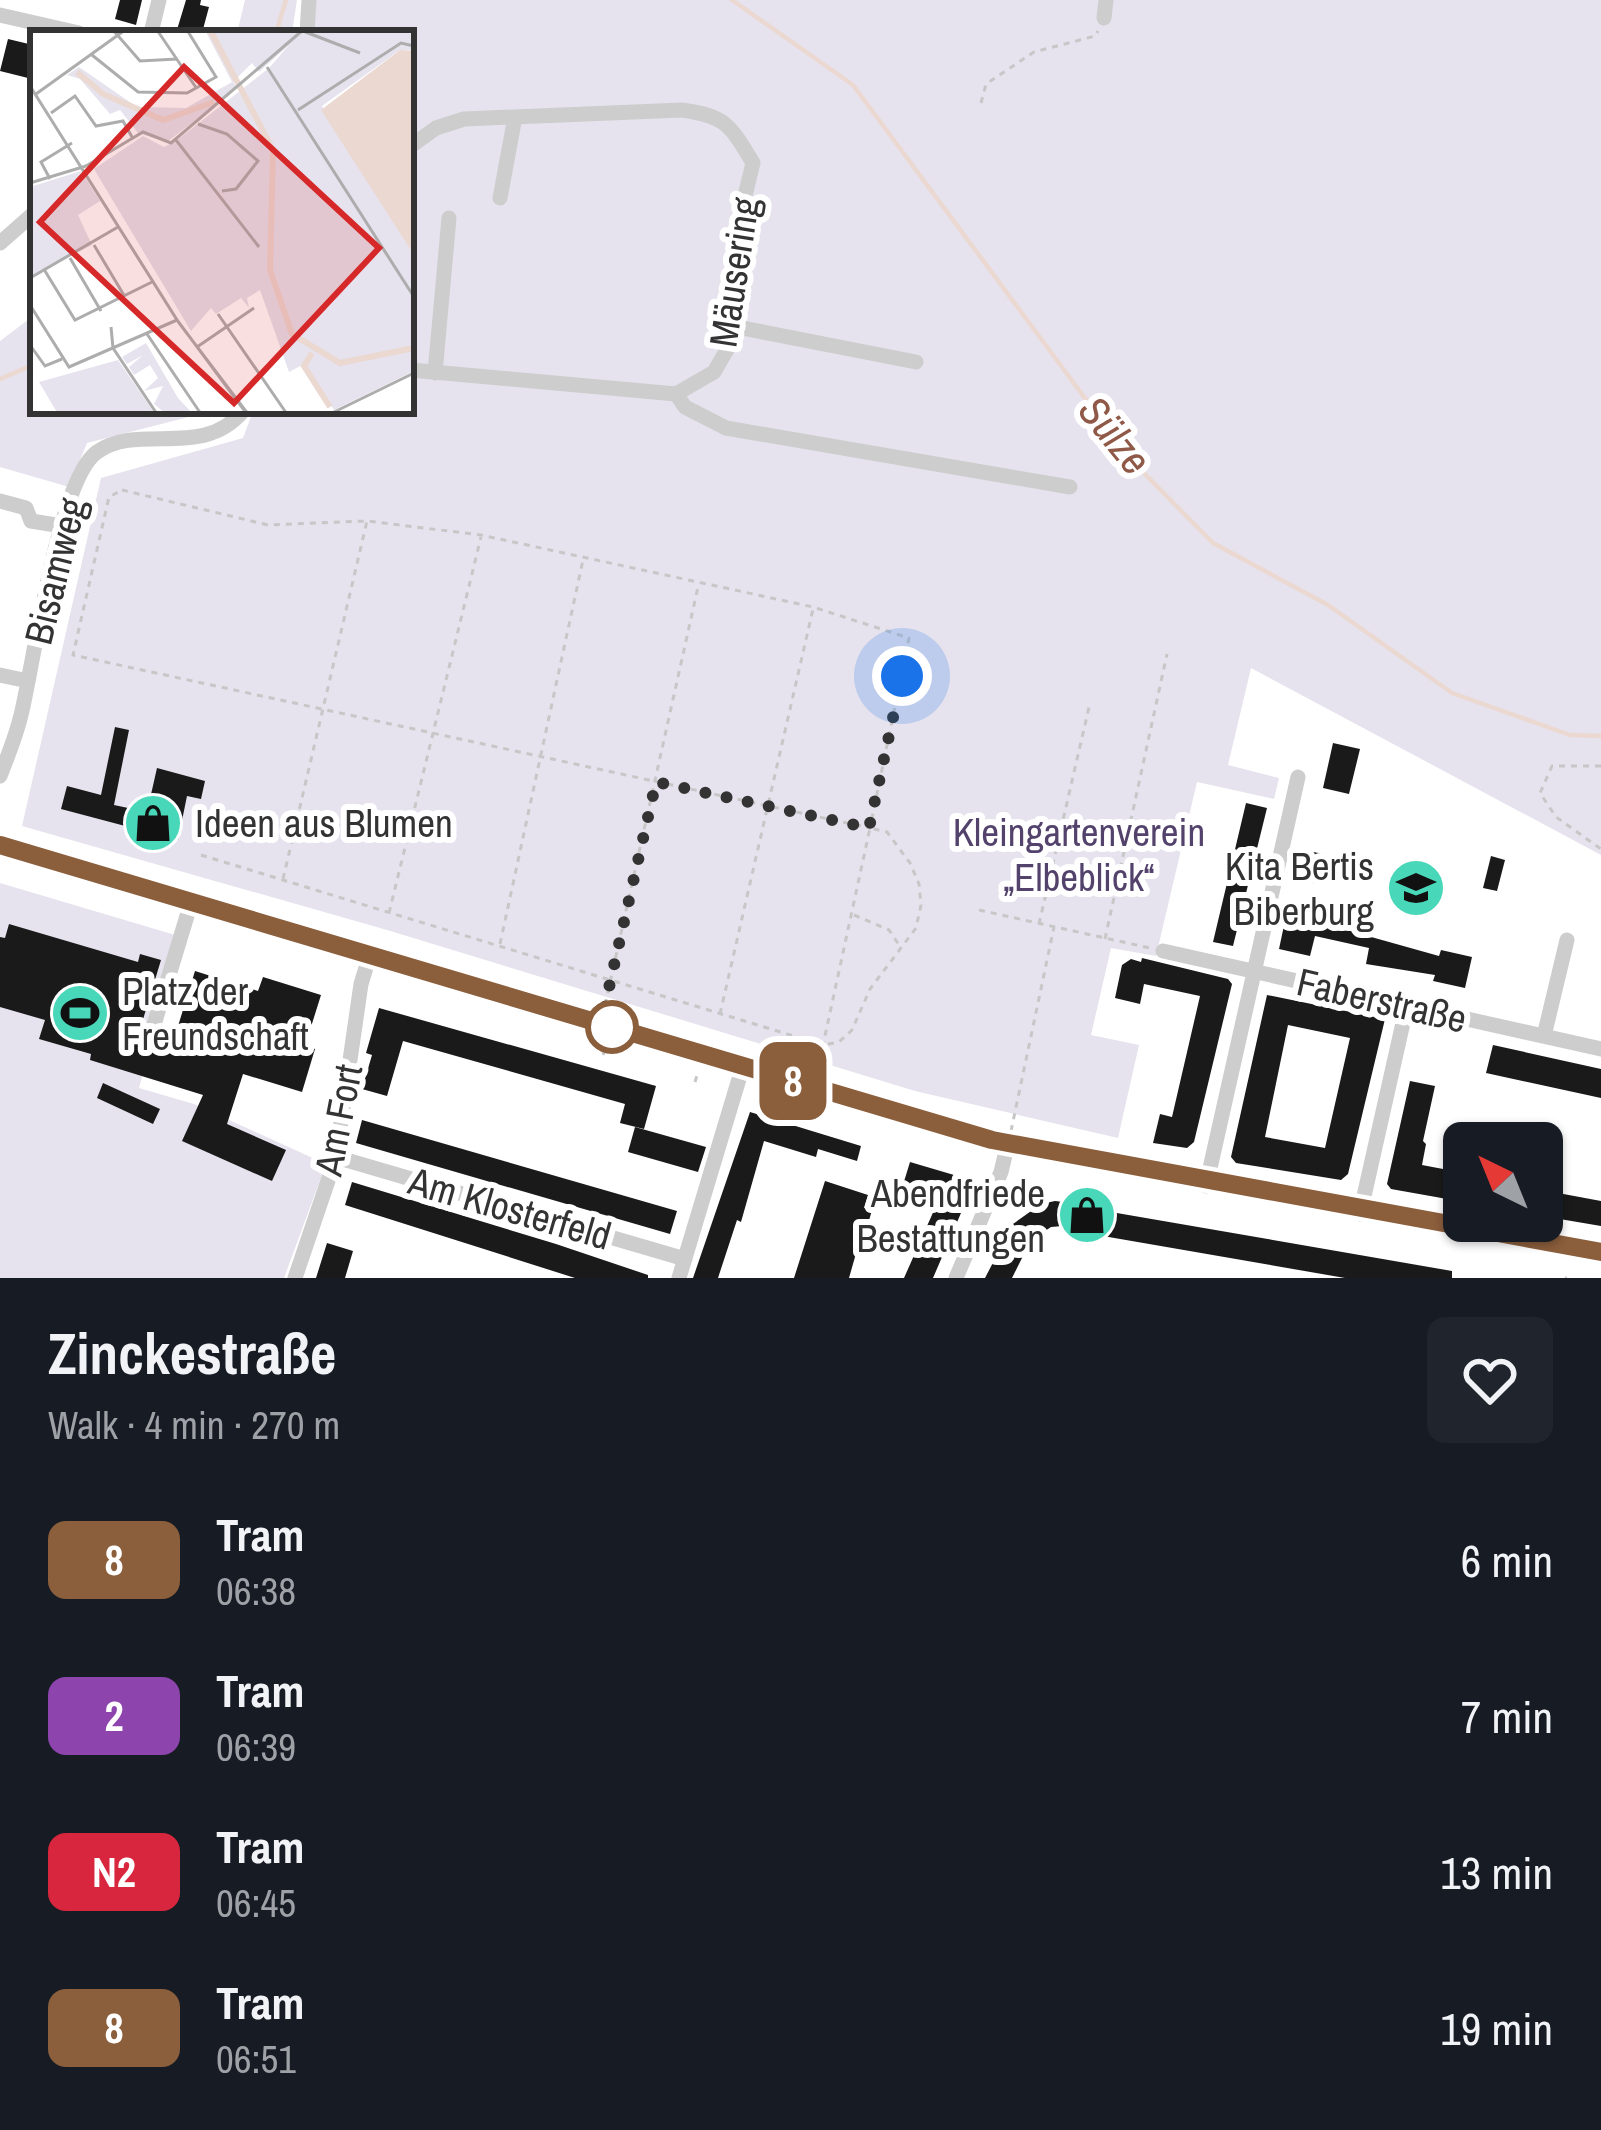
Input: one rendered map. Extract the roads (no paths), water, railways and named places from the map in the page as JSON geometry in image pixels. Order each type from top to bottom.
[{"type":"main road","points":[[0,849],[1007,1147],[1601,1256]]},
{"type":"street","points":[[152,30],[159,0]]},
{"type":"street","points":[[307,30],[309,0]]},
{"type":"street","points":[[1104,18],[1106,0]]},
{"type":"street","points":[[0,14],[67,30]]},
{"type":"street","name":"Mäusering","points":[[414,144],[450,122],[682,110],[715,115],[736,135],[753,163],[736,232],[728,348],[713,372],[676,394],[414,370]]},
{"type":"street","points":[[500,198],[515,116]]},
{"type":"street","points":[[0,243],[30,217]]},
{"type":"street","points":[[435,373],[449,218]]},
{"type":"street","points":[[731,326],[916,362]]},
{"type":"street","points":[[676,394],[685,407],[726,428],[1070,487]]},
{"type":"street","name":"Bisamweg","points":[[0,776],[20,720],[62,526],[82,470],[95,453],[126,442],[200,437],[220,430],[240,414]]},
{"type":"street","points":[[0,501],[26,508],[32,521],[62,526]]},
{"type":"street","points":[[0,675],[28,681]]},
{"type":"street","points":[[1206,1186],[1298,777]]},
{"type":"street","points":[[150,1038],[190,906]]},
{"type":"street","points":[[1544,1036],[1567,940]]},
{"type":"street","name":"Faberstraße","points":[[1163,951],[1601,1049]]},
{"type":"street","name":"Am Fort","points":[[296,1278],[336,1157],[369,958]]},
{"type":"street","points":[[1360,1214],[1407,1006]]},
{"type":"street","points":[[679,1278],[742,1070]]},
{"type":"street","points":[[956,1278],[999,1178],[1007,1147]]},
{"type":"street","name":"Am Klosterfeld","points":[[336,1157],[685,1259]]},
{"type":"waterway","points":[[277,30],[286,0]]},
{"type":"waterway","name":"Sülze","points":[[732,0],[853,85],[1130,459],[1213,543],[1328,605],[1452,693],[1570,735],[1601,736]]},
{"type":"waterway","points":[[0,379],[30,366]]},
{"type":"tram line","points":[[0,845],[992,1140],[1601,1252]]},
{"type":"tram line","name":"8","points":[[0,845],[992,1140],[1601,1252]]},
{"type":"place","name":"Ideen aus Blumen","points":[[153,823]]},
{"type":"place","name":"Kita Bertis Biberburg","points":[[1416,888]]},
{"type":"place","name":"Platz der Freundschaft","points":[[80,1013]]},
{"type":"place","name":"Abendfriede Bestattungen","points":[[1087,1215]]},
{"type":"park label","name":"Kleingartenverein „Elbeblick“","points":[[1079,854]]}]
